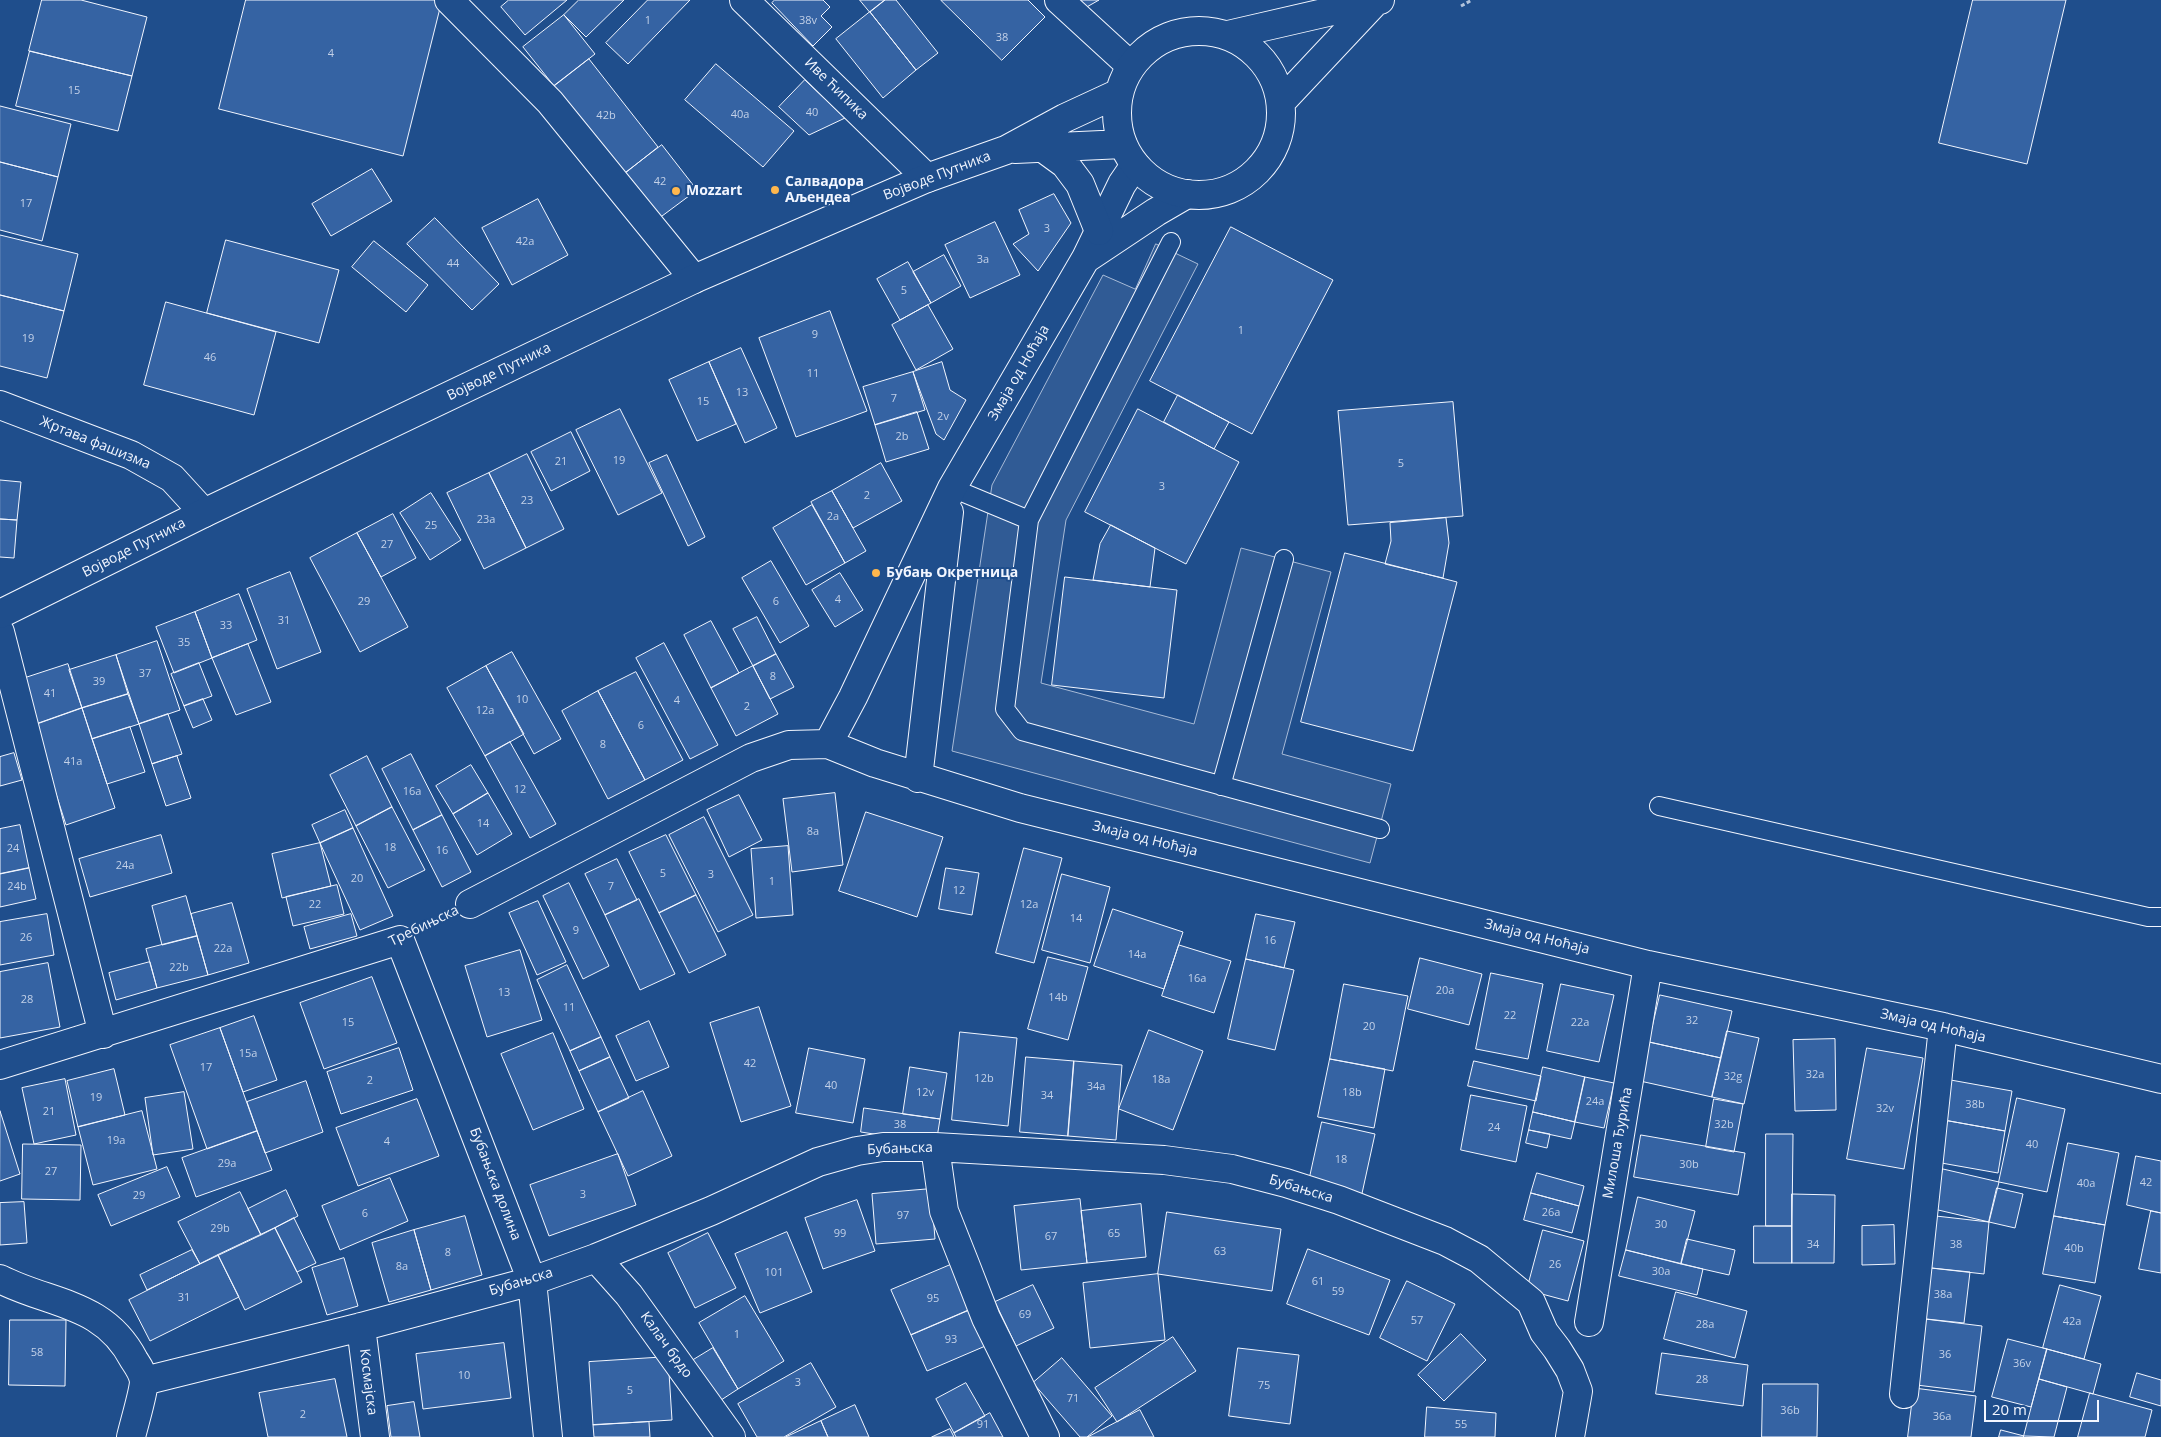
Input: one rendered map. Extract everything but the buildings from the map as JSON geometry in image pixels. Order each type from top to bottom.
[{"type":"street","points":[[449,0],[550,102],[694,278]]},
{"type":"street","name":"Иве Ћипика","points":[[744,0],[927,178]]},
{"type":"street","points":[[1059,0],[1131,66]]},
{"type":"street","points":[[1228,35],[1378,1]]},
{"type":"street","points":[[1282,101],[1378,1]]},
{"type":"street","points":[[1202,30],[1228,35],[1254,50],[1273,73],[1282,101],[1282,127],[1273,151],[1258,172],[1237,187],[1212,194],[1187,194],[1169,190],[1153,181],[1129,155],[1118,128],[1116,110],[1119,93],[1131,66],[1150,46],[1174,34],[1202,30]]},
{"type":"street","name":"Војводе Путника","points":[[0,614],[204,513],[694,278],[927,178],[1006,150],[1065,118],[1119,93]]},
{"type":"street","points":[[1043,148],[1065,164],[1080,184],[1099,231]]},
{"type":"street","name":"Војводе Путника","points":[[1006,150],[1043,148],[1129,155]]},
{"type":"street","name":"Змаја од Ноћаја","points":[[1129,155],[1122,184],[1086,258],[952,488],[853,698],[828,744],[918,778],[1030,810],[1648,965],[1943,1027],[2161,1079]]},
{"type":"street","name":"Змаја од Ноћаја","points":[[1086,258],[1187,194]]},
{"type":"street","name":"Жртава фашизма","points":[[0,405],[130,455],[150,465],[172,478],[204,513]]},
{"type":"street","name":"Змаја од Ноћаја","points":[[918,778],[952,488]]},
{"type":"street","points":[[0,632],[103,1034]]},
{"type":"street","name":"Требињска","points":[[470,904],[752,758],[789,745],[828,744]]},
{"type":"street","name":"Требињска","points":[[0,1065],[400,940]]},
{"type":"street","name":"Бубањска долина","points":[[400,940],[532,1281],[548,1437]]},
{"type":"street","name":"Милоша Ђурића","points":[[1588,1322],[1648,965]]},
{"type":"street","points":[[1904,1394],[1943,1027]]},
{"type":"street","name":"Бубањска","points":[[144,1381],[361,1327],[532,1281],[596,1258],[711,1211],[818,1162],[857,1151],[883,1147],[935,1147],[1164,1160],[1232,1169],[1286,1183],[1339,1200],[1444,1241],[1479,1259],[1531,1302],[1544,1332],[1558,1349],[1570,1370],[1578,1391],[1570,1437]]},
{"type":"street","points":[[935,1147],[944,1210],[986,1318],[1045,1437]]},
{"type":"street","name":"Калач брдо","points":[[596,1258],[635,1302],[731,1437]]},
{"type":"street","points":[[0,1279],[29,1293],[71,1304],[114,1331],[130,1352],[144,1381],[131,1437]]},
{"type":"street","name":"Космајска","points":[[361,1327],[375,1437]]},
{"type":"lane","points":[[1171,242],[1029,520],[1005,709],[1022,731],[1380,830]]},
{"type":"lane","points":[[952,488],[1029,520]]},
{"type":"lane","points":[[1221,786],[1284,559]]},
{"type":"lane","points":[[1660,806],[2148,917],[2161,917]]},
{"type":"path","points":[[1461,6],[1472,0]]},
{"type":"shaded area","points":[[1156,244],[1198,264],[1066,520],[1041,683],[1194,724],[1241,548],[1331,572],[1282,754],[1391,784],[1370,863],[952,751],[992,485],[1103,275],[1135,289]]},
{"type":"place","name":"Салвадора Аљендеа","points":[[775,190]]},
{"type":"place","name":"Mozzart","points":[[676,191]]},
{"type":"place","name":"Бубањ Окретница","points":[[876,573]]}]
